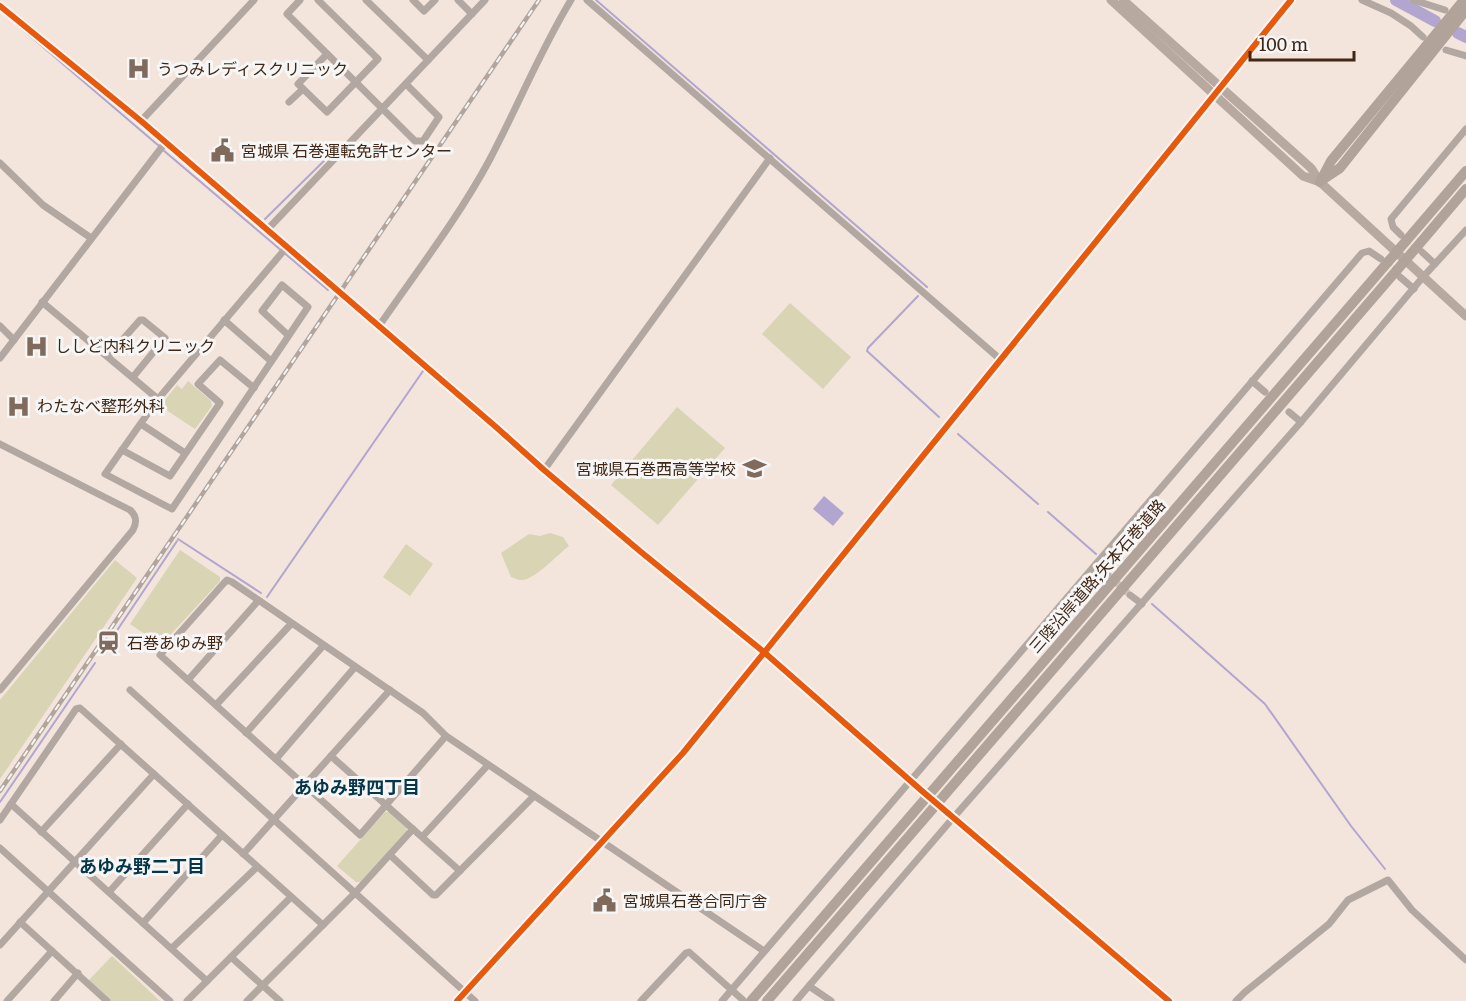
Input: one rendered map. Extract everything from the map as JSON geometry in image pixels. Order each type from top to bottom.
[{"type":"highway","points":[[1320,182],[1331,160],[1464,0]]},
{"type":"highway","points":[[1320,182],[1340,168],[1466,10]]},
{"type":"highway","name":"三陸沿岸道路;矢本石巻道路","points":[[747,1000],[1384,261],[1440,202],[1466,170]]},
{"type":"highway","name":"三陸沿岸道路;矢本石巻道路","points":[[767,1001],[1399,273],[1466,189]]},
{"type":"main road","points":[[1111,0],[1303,176],[1320,182]]},
{"type":"main road","points":[[1123,0],[1311,168],[1320,182],[1466,316]]},
{"type":"street","points":[[141,121],[254,0]]},
{"type":"street","points":[[300,0],[287,14],[415,141],[423,141],[439,117],[406,84]]},
{"type":"street","points":[[318,0],[378,59],[327,112],[298,84],[327,54]]},
{"type":"street","points":[[366,0],[428,60]]},
{"type":"street","points":[[413,0],[424,11],[435,0]]},
{"type":"street","points":[[458,0],[472,14]]},
{"type":"street","points":[[267,230],[485,0]]},
{"type":"street","points":[[379,326],[473,189],[553,30],[571,0]]},
{"type":"street","points":[[587,0],[1001,360]]},
{"type":"street","points":[[457,1001],[676,762],[1220,85],[1291,0]]},
{"type":"street","points":[[1362,0],[1391,14],[1424,37]]},
{"type":"street","points":[[1413,0],[1436,3],[1444,10]]},
{"type":"street","points":[[0,6],[141,121],[544,470],[765,653],[922,791]]},
{"type":"street","points":[[1446,50],[1466,56]]},
{"type":"street","points":[[289,102],[303,89]]},
{"type":"street","points":[[1404,238],[1393,227],[1392,219],[1466,129]]},
{"type":"street","points":[[0,358],[165,143]]},
{"type":"street","points":[[544,470],[770,158]]},
{"type":"street","points":[[0,163],[43,205],[91,238]]},
{"type":"street","points":[[796,1001],[1466,230]]},
{"type":"street","points":[[286,248],[158,399],[105,474],[172,509],[308,307],[282,285],[262,311],[288,334]]},
{"type":"street","points":[[722,1001],[912,782],[1362,253],[1369,250],[1384,261]]},
{"type":"street","points":[[1418,250],[1435,264]]},
{"type":"street","points":[[1399,273],[1414,289]]},
{"type":"street","points":[[42,302],[158,399]]},
{"type":"street","points":[[108,356],[140,320],[165,338],[133,377]]},
{"type":"street","points":[[224,320],[271,361]]},
{"type":"street","points":[[0,326],[14,340]]},
{"type":"street","points":[[122,450],[170,476],[220,403],[198,384],[220,360],[254,388]]},
{"type":"street","points":[[1252,381],[1265,392]]},
{"type":"street","points":[[1289,412],[1301,422]]},
{"type":"street","points":[[141,424],[185,453]]},
{"type":"street","points":[[0,444],[130,510],[134,514],[136,524],[0,690]]},
{"type":"street","points":[[1096,564],[1107,574]]},
{"type":"street","points":[[446,736],[360,835],[160,656],[224,583],[227,580],[232,582],[423,713],[446,736],[764,951]]},
{"type":"street","points":[[1130,595],[1142,604]]},
{"type":"street","points":[[188,680],[258,601]]},
{"type":"street","points":[[216,705],[291,624]]},
{"type":"street","points":[[246,732],[323,646]]},
{"type":"street","points":[[276,759],[355,667]]},
{"type":"street","points":[[130,690],[475,1001]]},
{"type":"street","points":[[243,854],[390,690]]},
{"type":"street","points":[[0,820],[76,709],[80,708],[323,925]]},
{"type":"street","points":[[41,832],[121,744]]},
{"type":"street","points":[[331,756],[460,871]]},
{"type":"street","points":[[423,836],[488,765]]},
{"type":"street","points":[[0,945],[154,774]]},
{"type":"street","points":[[390,855],[433,894],[436,894],[534,796]]},
{"type":"street","points":[[10,804],[207,981]]},
{"type":"street","points":[[110,892],[188,804]]},
{"type":"street","points":[[942,808],[1169,1001]]},
{"type":"street","points":[[247,1001],[355,893],[413,829]]},
{"type":"street","points":[[143,922],[222,835]]},
{"type":"street","points":[[0,848],[170,1001]]},
{"type":"street","points":[[172,948],[257,867]]},
{"type":"street","points":[[1236,1001],[1329,924],[1348,900],[1388,880],[1412,910],[1466,960]]},
{"type":"street","points":[[187,1001],[291,897]]},
{"type":"street","points":[[20,922],[107,1001]]},
{"type":"street","points":[[7,1001],[52,951]]},
{"type":"street","points":[[642,1001],[689,952],[732,990],[747,1000]]},
{"type":"street","points":[[231,957],[280,1001]]},
{"type":"street","points":[[58,1000],[78,974]]},
{"type":"street","points":[[809,986],[831,1001]]},
{"type":"shaded area","points":[[790,303],[851,357],[823,389],[762,334]]},
{"type":"shaded area","points":[[188,381],[211,401],[212,406],[195,429],[160,406],[177,385],[182,389]]},
{"type":"shaded area","points":[[677,407],[725,448],[658,525],[611,485]]},
{"type":"shaded area","points":[[824,496],[844,513],[833,526],[813,509]]},
{"type":"shaded area","points":[[550,533],[563,537],[569,546],[532,576],[521,580],[511,577],[501,553],[529,534],[540,536]]},
{"type":"shaded area","points":[[406,544],[433,564],[410,596],[383,577]]},
{"type":"shaded area","points":[[180,550],[220,577],[220,581],[161,645],[130,624]]},
{"type":"shaded area","points":[[115,560],[137,578],[0,779],[0,700]]},
{"type":"shaded area","points":[[385,812],[390,812],[406,826],[407,831],[361,882],[356,882],[337,866]]},
{"type":"shaded area","points":[[112,956],[160,1001],[111,1001],[89,980]]},
{"type":"waterway","points":[[596,0],[927,287]]},
{"type":"waterway","points":[[1396,0],[1435,21]]},
{"type":"waterway","points":[[8,17],[159,146]]},
{"type":"waterway","points":[[1458,33],[1466,37]]},
{"type":"waterway","points":[[163,150],[328,290]]},
{"type":"waterway","points":[[265,219],[335,150]]},
{"type":"waterway","points":[[918,296],[867,351],[939,417]]},
{"type":"waterway","points":[[267,597],[423,371]]},
{"type":"waterway","points":[[958,434],[1038,504]]},
{"type":"waterway","points":[[1048,512],[1096,554]]},
{"type":"waterway","points":[[178,539],[261,593]]},
{"type":"waterway","points":[[116,632],[177,541]]},
{"type":"waterway","points":[[1152,604],[1265,704],[1351,826],[1385,869]]},
{"type":"waterway","points":[[0,802],[95,663]]},
{"type":"tunnel","points":[[1107,574],[1130,595]]},
{"type":"railway","points":[[0,791],[539,0]]},
{"type":"cycle path","points":[[457,1001],[683,753],[1291,0]]},
{"type":"cycle path","points":[[0,6],[141,121],[544,470],[765,653],[922,791],[1169,1001]]},
{"type":"place","name":"うつみレディスクリニック","points":[[139,69]]},
{"type":"place","name":"宮城県 石巻運転免許センター","points":[[223,151]]},
{"type":"place","name":"ししど内科クリニック","points":[[37,346]]},
{"type":"place","name":"わたなべ整形外科","points":[[19,406]]},
{"type":"place","name":"宮城県石巻西高等学校","points":[[754,469]]},
{"type":"place","name":"石巻あゆみ野","points":[[109,643]]},
{"type":"place","name":"宮城県石巻合同庁舎","points":[[605,901]]},
{"type":"district","name":"あゆみ野四丁目","points":[[357,788]]},
{"type":"district","name":"あゆみ野二丁目","points":[[142,867]]}]
